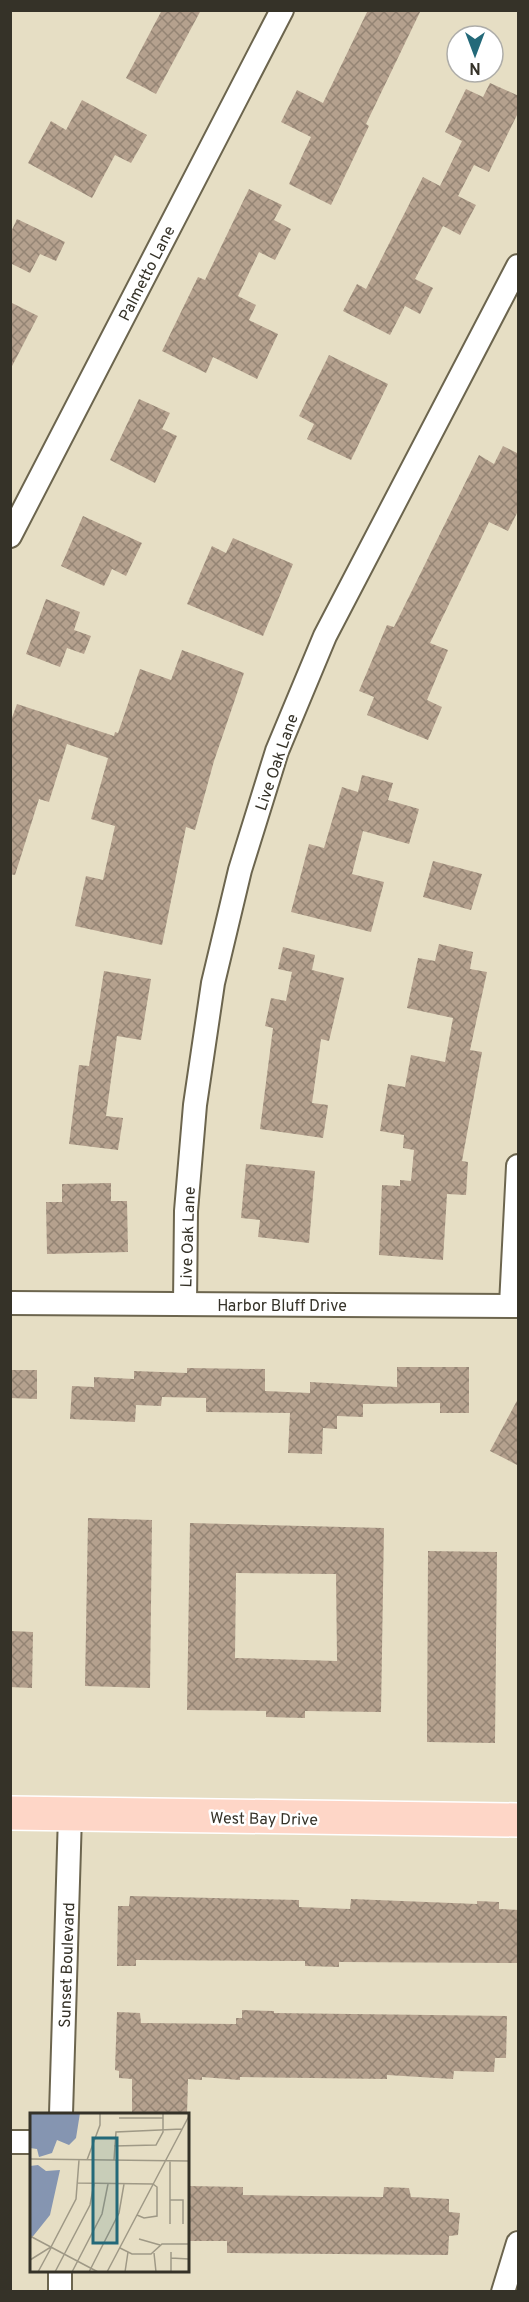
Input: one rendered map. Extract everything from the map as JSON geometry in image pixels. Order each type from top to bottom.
[{"type":"main road","name":"West Bay Drive","points":[[10,1813],[519,1820]]},
{"type":"street","name":"Palmetto Lane","points":[[10,536],[282,10]]},
{"type":"street","name":"Live Oak Lane","points":[[185,1304],[186,1211],[195,1105],[213,983],[240,870],[277,751],[324,636],[519,266]]},
{"type":"street","points":[[515,1306],[519,1166]]},
{"type":"street","name":"Harbor Bluff Drive","points":[[10,1303],[515,1306]]},
{"type":"street","name":"Sunset Boulevard","points":[[61,2113],[70,1815]]},
{"type":"street","points":[[10,2142],[30,2142]]},
{"type":"street","points":[[503,2292],[519,2243]]},
{"type":"street","points":[[60,2272],[60,2292]]},
{"type":"building","points":[[162,10],[201,10],[156,94],[126,78]]},
{"type":"building","points":[[368,10],[421,10],[366,124],[369,126],[331,205],[289,184],[311,137],[281,122],[297,90],[323,103]]},
{"type":"building","points":[[490,84],[492,84],[519,96],[519,111],[489,172],[474,165],[458,196],[476,205],[460,235],[443,226],[415,279],[433,288],[420,314],[405,306],[390,335],[343,311],[357,284],[366,289],[423,177],[440,186],[462,141],[445,132],[466,89],[483,97]]},
{"type":"building","points":[[82,100],[147,135],[131,163],[115,155],[92,198],[28,163],[51,121],[66,130]]},
{"type":"building","points":[[249,189],[282,205],[274,220],[291,229],[275,260],[259,252],[238,296],[256,305],[249,320],[278,334],[257,379],[213,357],[206,373],[162,351],[198,277],[205,280]]},
{"type":"building","points":[[17,219],[65,242],[56,261],[40,254],[30,273],[10,263],[10,234]]},
{"type":"building","points":[[10,302],[38,316],[10,370]]},
{"type":"building","points":[[329,355],[388,384],[351,460],[307,439],[314,424],[299,416]]},
{"type":"building","points":[[139,399],[170,413],[162,429],[177,436],[155,483],[110,460]]},
{"type":"building","points":[[503,446],[519,454],[519,509],[508,531],[489,522],[430,643],[448,650],[427,700],[442,707],[428,740],[367,715],[374,697],[359,691],[387,625],[394,627],[479,455],[494,464]]},
{"type":"building","points":[[83,516],[142,543],[126,576],[112,569],[104,586],[61,566]]},
{"type":"building","points":[[233,538],[293,564],[263,636],[187,604],[212,546],[226,553]]},
{"type":"building","points":[[46,599],[80,612],[74,630],[91,636],[84,654],[67,648],[60,667],[26,654]]},
{"type":"building","points":[[182,650],[244,673],[214,761],[195,830],[186,827],[162,945],[75,926],[86,876],[103,880],[115,826],[91,819],[108,758],[67,744],[49,802],[39,799],[15,875],[10,874],[10,723],[17,704],[114,736],[115,732],[118,733],[140,669],[171,680]]},
{"type":"building","points":[[362,775],[393,783],[388,800],[419,809],[409,844],[363,831],[352,874],[384,882],[371,932],[291,912],[309,844],[324,848],[342,787],[358,792]]},
{"type":"building","points":[[433,861],[482,874],[471,910],[423,897]]},
{"type":"building","points":[[439,944],[473,952],[470,969],[487,972],[470,1050],[482,1052],[462,1161],[468,1162],[466,1195],[447,1194],[443,1260],[379,1255],[382,1185],[400,1186],[400,1180],[411,1181],[414,1150],[403,1148],[404,1135],[380,1131],[388,1084],[405,1087],[411,1055],[445,1062],[453,1018],[407,1008],[418,958],[435,961]]},
{"type":"building","points":[[283,947],[315,955],[312,970],[344,978],[329,1041],[321,1039],[312,1103],[328,1105],[323,1138],[260,1129],[273,1028],[265,1026],[271,998],[286,1001],[292,972],[278,969]]},
{"type":"building","points":[[104,971],[151,979],[141,1040],[117,1036],[106,1116],[123,1118],[118,1150],[69,1144],[79,1065],[89,1066]]},
{"type":"building","points":[[246,1164],[315,1171],[309,1243],[258,1237],[260,1220],[241,1218]]},
{"type":"building","points":[[111,1183],[111,1201],[127,1201],[128,1252],[47,1254],[46,1202],[62,1202],[62,1184]]},
{"type":"building","points":[[397,1367],[469,1367],[469,1413],[440,1413],[440,1403],[363,1404],[363,1417],[337,1416],[337,1429],[323,1428],[322,1454],[288,1453],[290,1413],[206,1412],[206,1398],[162,1397],[161,1406],[136,1405],[135,1422],[70,1419],[72,1386],[94,1387],[94,1377],[134,1379],[134,1371],[187,1373],[187,1368],[265,1369],[265,1391],[310,1393],[310,1382],[397,1387]]},
{"type":"building","points":[[10,1370],[37,1370],[37,1399],[10,1398]]},
{"type":"building","points":[[519,1397],[519,1466],[490,1451]]},
{"type":"building","points":[[88,1518],[152,1520],[150,1688],[85,1686]]},
{"type":"building","points":[[190,1523],[384,1528],[381,1712],[305,1711],[305,1718],[266,1717],[266,1711],[187,1710]],"holes":[[[236,1573],[336,1574],[337,1661],[235,1658]]]},
{"type":"building","points":[[428,1551],[497,1552],[495,1743],[427,1742]]},
{"type":"building","points":[[10,1631],[33,1632],[32,1688],[10,1687]]},
{"type":"building","points":[[130,1896],[299,1900],[299,1907],[350,1909],[351,1899],[477,1904],[477,1901],[499,1902],[499,1909],[519,1910],[519,1963],[339,1962],[339,1967],[305,1966],[305,1961],[136,1960],[136,1966],[117,1966],[118,1906],[129,1906]]},
{"type":"building","points":[[242,2010],[274,2011],[274,2013],[507,2016],[506,2058],[495,2058],[494,2072],[454,2071],[453,2079],[387,2075],[387,2079],[240,2077],[240,2080],[202,2077],[202,2080],[188,2079],[187,2113],[132,2113],[132,2079],[119,2078],[119,2071],[115,2070],[117,2012],[140,2013],[141,2023],[236,2024],[236,2018],[242,2018]]},
{"type":"building","points":[[189,2186],[243,2187],[243,2195],[383,2197],[384,2187],[409,2188],[411,2197],[449,2199],[449,2212],[460,2213],[458,2235],[449,2236],[448,2255],[227,2253],[227,2241],[189,2241]]}]
